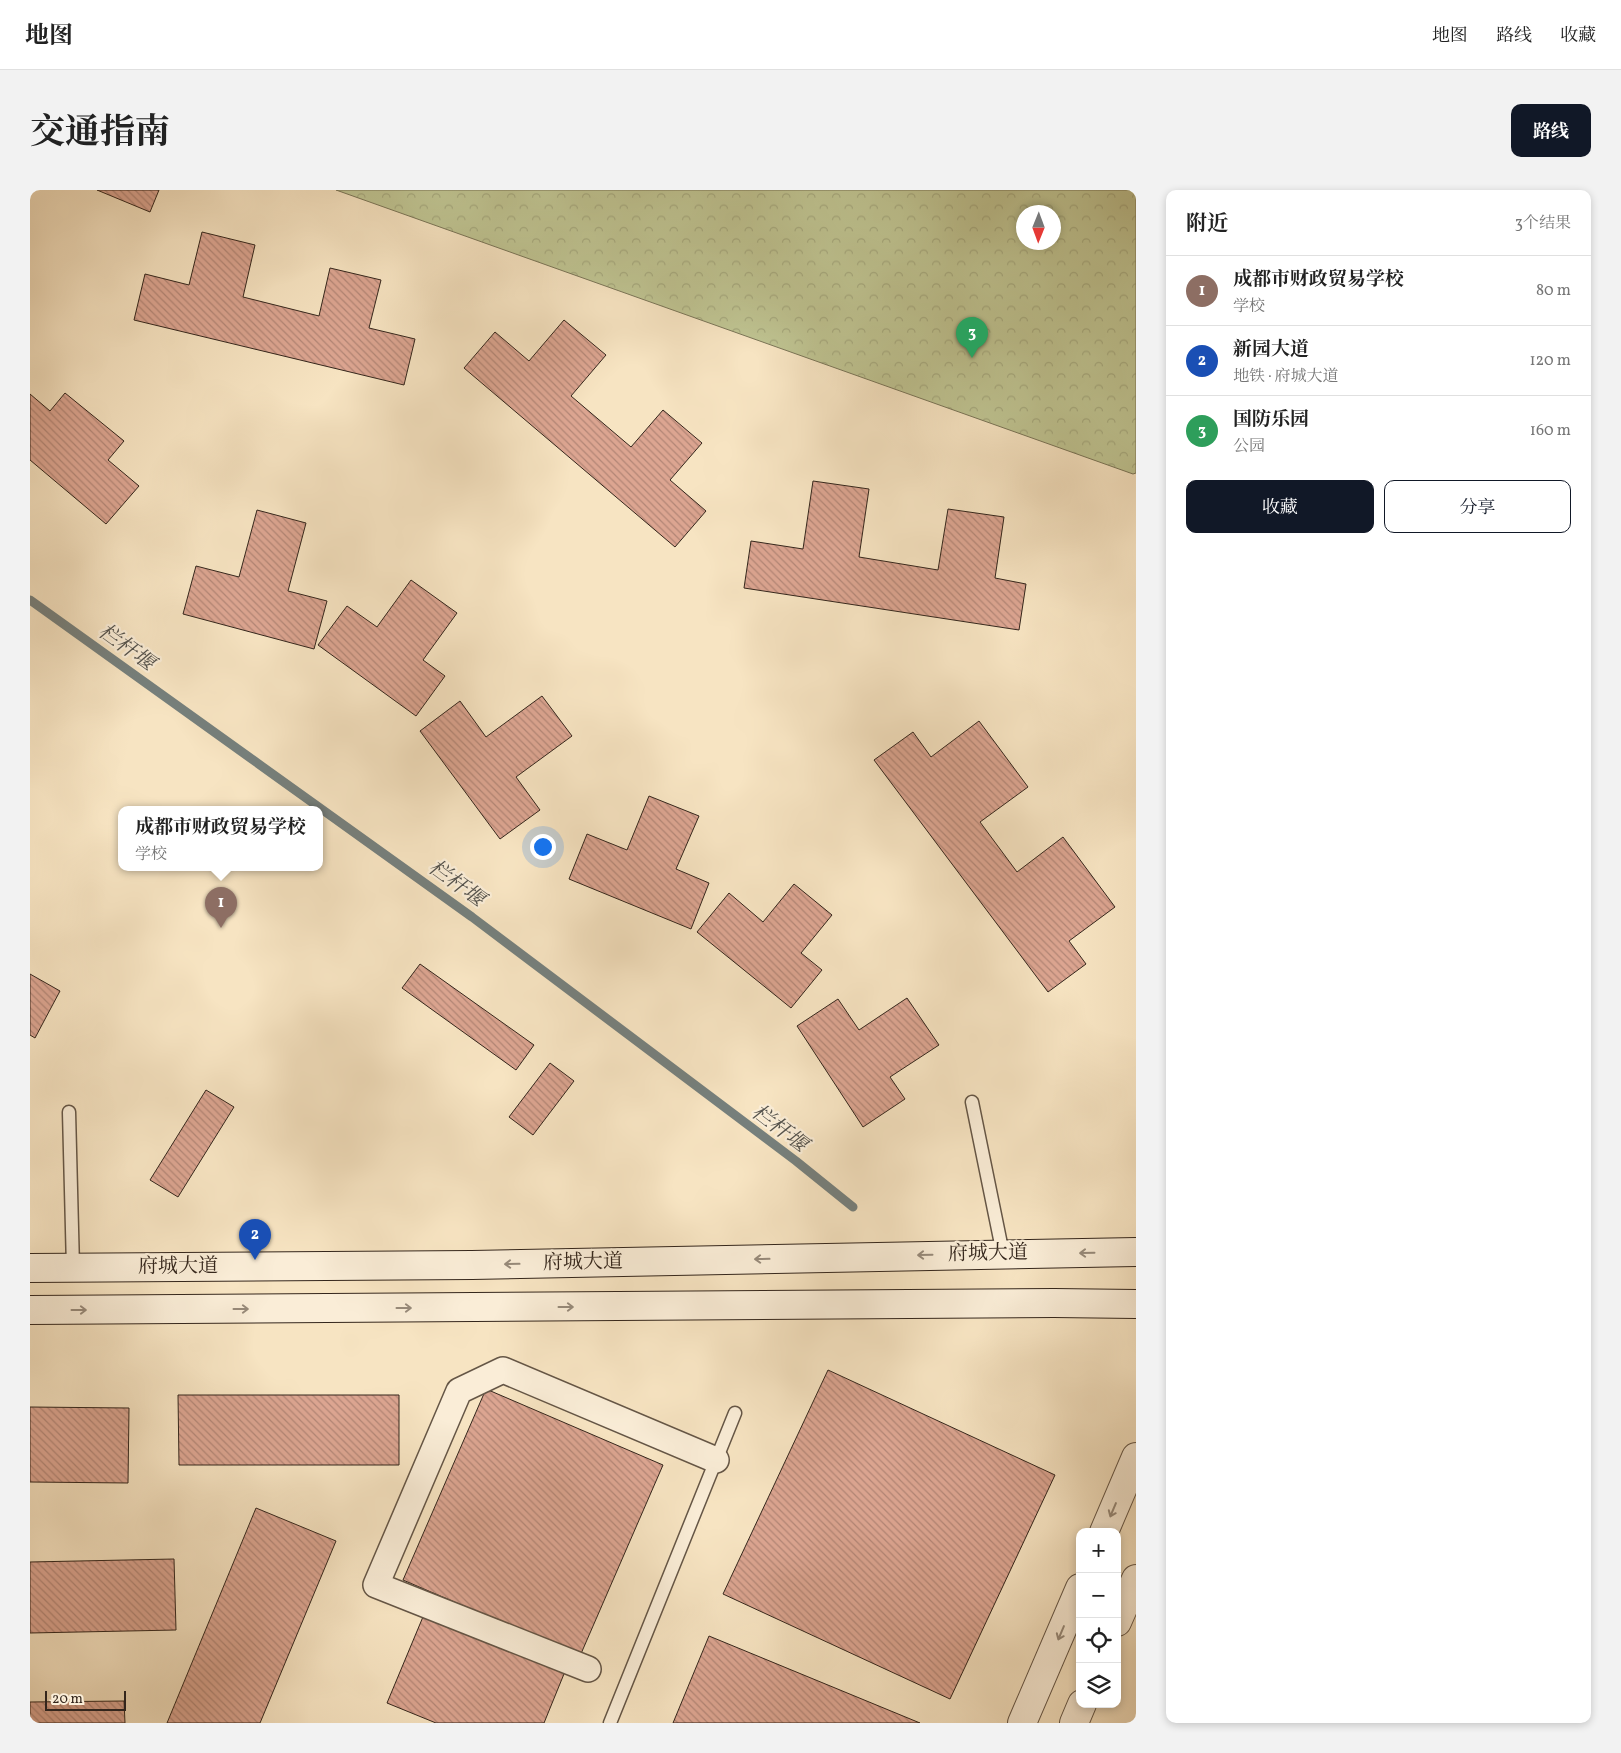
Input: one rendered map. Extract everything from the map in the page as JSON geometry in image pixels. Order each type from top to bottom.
[{"type":"main road","name":"府城大道","points":[[30,1268],[472,1265],[1136,1252]]},
{"type":"main road","name":"府城大道","points":[[30,1310],[1136,1304]]},
{"type":"main road","points":[[1106,1528],[1136,1457]]},
{"type":"main road","points":[[1119,1618],[1136,1579]]},
{"type":"main road","points":[[1022,1723],[1076,1597]]},
{"type":"main road","points":[[1074,1723],[1080,1708]]},
{"type":"street","points":[[588,1670],[376,1585],[459,1391],[503,1370],[716,1460]]},
{"type":"lane","points":[[972,1102],[1003,1254]]},
{"type":"lane","points":[[69,1112],[73,1268]]},
{"type":"lane","points":[[610,1723],[735,1413]]},
{"type":"green space","points":[[336,190],[1136,190],[1136,473],[1133,474]]},
{"type":"building","points":[[97,190],[159,190],[150,212]]},
{"type":"building","points":[[202,232],[255,245],[243,297],[319,316],[330,268],[381,280],[369,328],[415,339],[404,385],[134,320],[145,274],[189,285]]},
{"type":"building","points":[[564,320],[606,355],[571,396],[631,447],[663,410],[702,443],[670,480],[706,511],[675,547],[464,368],[495,332],[529,361]]},
{"type":"building","points":[[65,393],[124,441],[108,460],[139,486],[106,524],[30,460],[30,394],[50,411]]},
{"type":"building","points":[[813,481],[869,489],[859,557],[938,570],[948,509],[1004,517],[995,578],[1026,584],[1019,630],[744,588],[751,541],[803,549]]},
{"type":"building","points":[[257,510],[306,523],[288,591],[327,601],[314,649],[183,614],[196,566],[239,577]]},
{"type":"building","points":[[411,580],[457,613],[423,660],[445,676],[416,716],[318,645],[347,606],[377,627]]},
{"type":"building","points":[[542,696],[572,736],[516,777],[540,810],[500,839],[420,731],[460,701],[486,737]]},
{"type":"building","points":[[979,721],[1028,787],[980,822],[1017,872],[1063,837],[1115,907],[1069,941],[1086,964],[1048,992],[874,760],[913,732],[931,757]]},
{"type":"building","points":[[649,796],[699,816],[676,869],[709,883],[691,929],[569,879],[587,834],[627,850]]},
{"type":"building","points":[[794,884],[832,915],[801,953],[822,970],[791,1008],[697,932],[729,893],[763,922]]},
{"type":"building","points":[[420,964],[534,1045],[516,1070],[402,988]]},
{"type":"building","points":[[30,974],[60,991],[35,1038],[30,1035]]},
{"type":"building","points":[[907,998],[939,1045],[890,1077],[905,1099],[863,1127],[797,1026],[838,999],[859,1030]]},
{"type":"building","points":[[550,1063],[574,1081],[533,1135],[509,1117]]},
{"type":"building","points":[[206,1090],[234,1107],[178,1197],[150,1180]]},
{"type":"building","points":[[828,1370],[1055,1475],[950,1699],[723,1594]]},
{"type":"building","points":[[486,1389],[663,1465],[580,1656],[403,1580]]},
{"type":"building","points":[[178,1395],[399,1395],[399,1465],[179,1465]]},
{"type":"building","points":[[30,1407],[129,1408],[128,1483],[30,1482]]},
{"type":"building","points":[[256,1508],[336,1541],[260,1723],[167,1723]]},
{"type":"building","points":[[174,1559],[176,1630],[30,1633],[30,1562]]},
{"type":"building","points":[[425,1612],[566,1669],[544,1723],[436,1723],[387,1703]]},
{"type":"building","points":[[709,1636],[920,1723],[673,1723]]},
{"type":"building","points":[[124,1701],[125,1723],[30,1723],[30,1702]]},
{"type":"waterway","name":"栏杆堰","points":[[30,600],[317,806]]},
{"type":"waterway","name":"栏杆堰","points":[[323,810],[472,917],[796,1161],[853,1207]]},
{"type":"place","name":"国防乐园","points":[[972,358]]},
{"type":"place","name":"成都市财政贸易学校","points":[[221,928]]},
{"type":"place","name":"新园大道","points":[[255,1260]]}]
